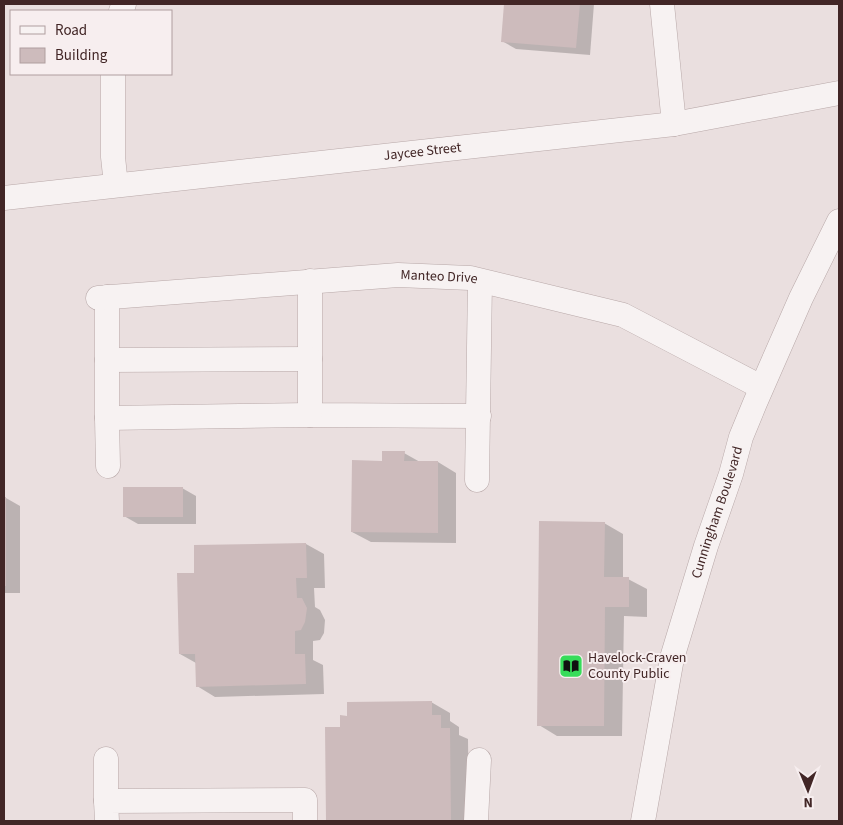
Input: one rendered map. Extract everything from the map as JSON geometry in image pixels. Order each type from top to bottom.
[{"type":"street","points":[[662,4],[674,124]]},
{"type":"street","points":[[113,75],[113,156],[116,185]]},
{"type":"street","name":"Jaycee Street","points":[[4,198],[674,124],[839,93]]},
{"type":"street","name":"Cunningham Boulevard","points":[[643,821],[672,658],[741,437],[801,298],[839,222]]},
{"type":"street","name":"Manteo Drive","points":[[107,360],[102,297],[398,275],[470,278],[623,315],[762,387]]},
{"type":"street","points":[[310,281],[310,416]]},
{"type":"street","points":[[477,480],[480,281]]},
{"type":"street","points":[[108,466],[107,360],[310,359]]},
{"type":"street","points":[[107,418],[479,416]]},
{"type":"street","points":[[106,759],[107,811],[305,800],[305,821]]},
{"type":"street","points":[[476,821],[479,760]]},
{"type":"building","points":[[504,4],[580,4],[576,48],[501,42]]},
{"type":"building","points":[[382,451],[405,451],[404,461],[438,461],[438,533],[351,532],[352,460],[382,461]]},
{"type":"building","points":[[123,487],[183,487],[183,517],[123,517]]},
{"type":"building","points":[[4,497],[6,497],[6,586],[4,586]]},
{"type":"building","name":"Havelock-Craven County Public","points":[[539,521],[605,522],[604,577],[629,577],[629,607],[605,607],[604,726],[537,726]]},
{"type":"building","points":[[306,543],[307,578],[296,578],[297,598],[302,598],[307,608],[305,622],[301,630],[295,631],[295,654],[305,654],[306,684],[196,687],[195,654],[179,654],[177,573],[194,573],[194,545]]},
{"type":"building","points":[[432,701],[432,715],[441,715],[441,728],[450,728],[451,821],[326,821],[325,727],[340,727],[340,715],[347,716],[347,702]]},
{"type":"place","name":"Havelock-Craven County Public","points":[[571,666]]}]
